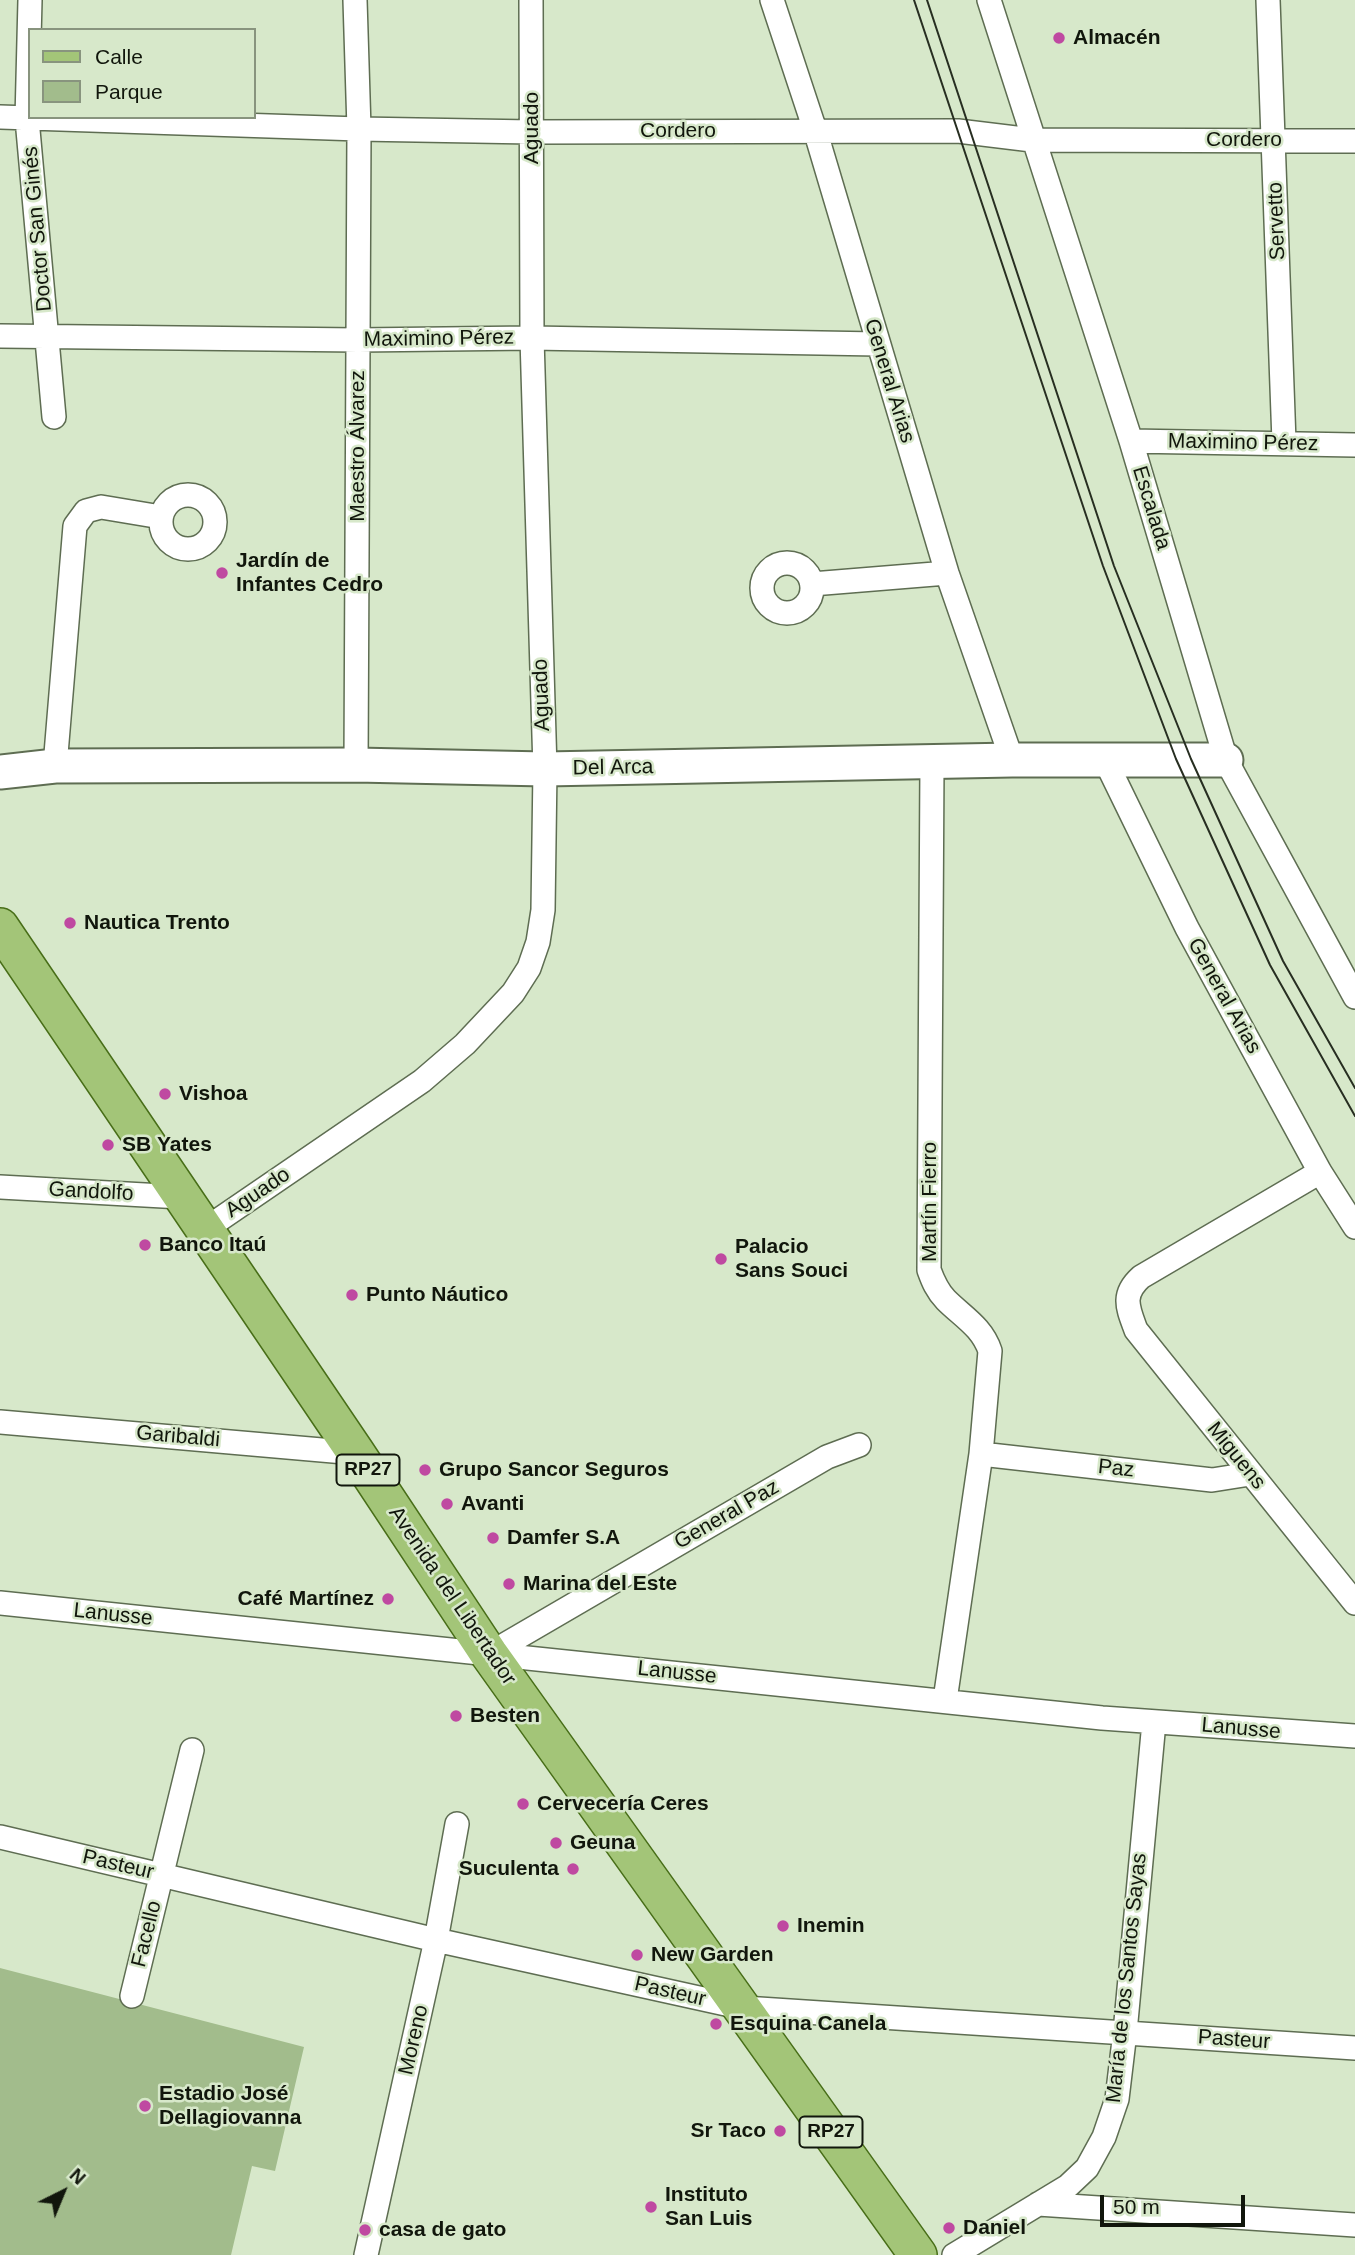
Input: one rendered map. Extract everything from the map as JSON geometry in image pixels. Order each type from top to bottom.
[{"type":"main road","name":"Avenida del Libertador","points":[[0,927],[489,1654],[918,2255]]},
{"type":"street","name":"Doctor San Ginés","points":[[29,28],[30,0]]},
{"type":"street","name":"Maestro Álvarez","points":[[355,0],[359,129],[356,765]]},
{"type":"street","name":"Aguado","points":[[204,1230],[422,1081],[465,1044],[513,993],[529,968],[538,942],[543,910],[545,769],[532,338],[531,0]]},
{"type":"street","name":"General Arias","points":[[772,0],[815,130],[947,573],[1012,760]]},
{"type":"street","name":"Escalada","points":[[989,0],[1131,441],[1226,760],[1355,997]]},
{"type":"street","name":"Servetto","points":[[1268,0],[1284,442]]},
{"type":"street","name":"Doctor San Ginés","points":[[28,79],[27,119],[54,417]]},
{"type":"street","name":"Cordero","points":[[0,117],[359,129],[533,132],[958,131],[1032,140],[1355,141]]},
{"type":"street","name":"Maximino Pérez","points":[[0,336],[359,340],[532,338],[878,344]]},
{"type":"street","name":"Maximino Pérez","points":[[1131,441],[1355,445]]},
{"type":"street","points":[[55,766],[75,526],[86,511],[101,507],[161,516]]},
{"type":"street","points":[[812,584],[947,573]]},
{"type":"street","name":"Del Arca","points":[[0,772],[55,766],[356,765],[545,769],[1012,760],[1226,760]]},
{"type":"street","name":"General Arias","points":[[1105,760],[1187,928],[1320,1172],[1355,1227]]},
{"type":"street","name":"Martín Fierro","points":[[932,763],[929,1270],[940,1293],[985,1337],[990,1351],[981,1454],[945,1700]]},
{"type":"street","name":"Miguens","points":[[1320,1172],[1141,1277],[1132,1285],[1127,1303],[1136,1330],[1355,1603]]},
{"type":"street","name":"Gandolfo","points":[[0,1187],[181,1197]]},
{"type":"street","name":"Garibaldi","points":[[0,1422],[356,1453]]},
{"type":"street","name":"General Paz","points":[[489,1654],[827,1457],[859,1445]]},
{"type":"street","name":"Paz","points":[[981,1454],[1212,1480],[1250,1474]]},
{"type":"street","name":"Lanusse","points":[[0,1603],[1154,1722],[1355,1736]]},
{"type":"street","name":"María de los Santos Sayas","points":[[954,2255],[1068,2186],[1087,2168],[1104,2137],[1117,2099],[1154,1722]]},
{"type":"street","name":"Facello","points":[[132,1996],[192,1750]]},
{"type":"street","name":"Moreno","points":[[366,2255],[436,1940],[457,1824]]},
{"type":"street","name":"Pasteur","points":[[0,1838],[436,1940],[744,2008],[1355,2048]]},
{"type":"street","points":[[1038,2204],[1355,2225]]},
{"type":"green space","name":"Estadio José Dellagiovanna","points":[[0,1968],[304,2047],[275,2171],[252,2166],[231,2255],[0,2255]]},
{"type":"tram line","points":[[914,0],[1103,566],[1176,759],[1270,965],[1355,1116]]},
{"type":"tram line","points":[[927,0],[1114,566],[1191,759],[1283,961],[1355,1088]]},
{"type":"place","name":"Almacén","points":[[1059,38]]},
{"type":"place","name":"Jardín de Infantes Cedro","points":[[222,573]]},
{"type":"place","name":"Nautica Trento","points":[[70,923]]},
{"type":"place","name":"Vishoa","points":[[165,1094]]},
{"type":"place","name":"SB Yates","points":[[108,1145]]},
{"type":"place","name":"Banco Itaú","points":[[145,1245]]},
{"type":"place","name":"Palacio Sans Souci","points":[[721,1259]]},
{"type":"place","name":"Punto Náutico","points":[[352,1295]]},
{"type":"place","name":"Grupo Sancor Seguros","points":[[425,1470]]},
{"type":"place","name":"Avanti","points":[[447,1504]]},
{"type":"place","name":"Damfer S.A","points":[[493,1538]]},
{"type":"place","name":"Marina del Este","points":[[509,1584]]},
{"type":"place","name":"Café Martínez","points":[[388,1599]]},
{"type":"place","name":"Besten","points":[[456,1716]]},
{"type":"place","name":"Cervecería Ceres","points":[[523,1804]]},
{"type":"place","name":"Geuna","points":[[556,1843]]},
{"type":"place","name":"Suculenta","points":[[573,1869]]},
{"type":"place","name":"Inemin","points":[[783,1926]]},
{"type":"place","name":"New Garden","points":[[637,1955]]},
{"type":"place","name":"Esquina Canela","points":[[716,2024]]},
{"type":"place","name":"Estadio José Dellagiovanna","points":[[145,2106]]},
{"type":"place","name":"Sr Taco","points":[[780,2131]]},
{"type":"place","name":"Instituto San Luis","points":[[651,2207]]},
{"type":"place","name":"Daniel","points":[[949,2228]]},
{"type":"place","name":"casa de gato","points":[[365,2230]]}]
